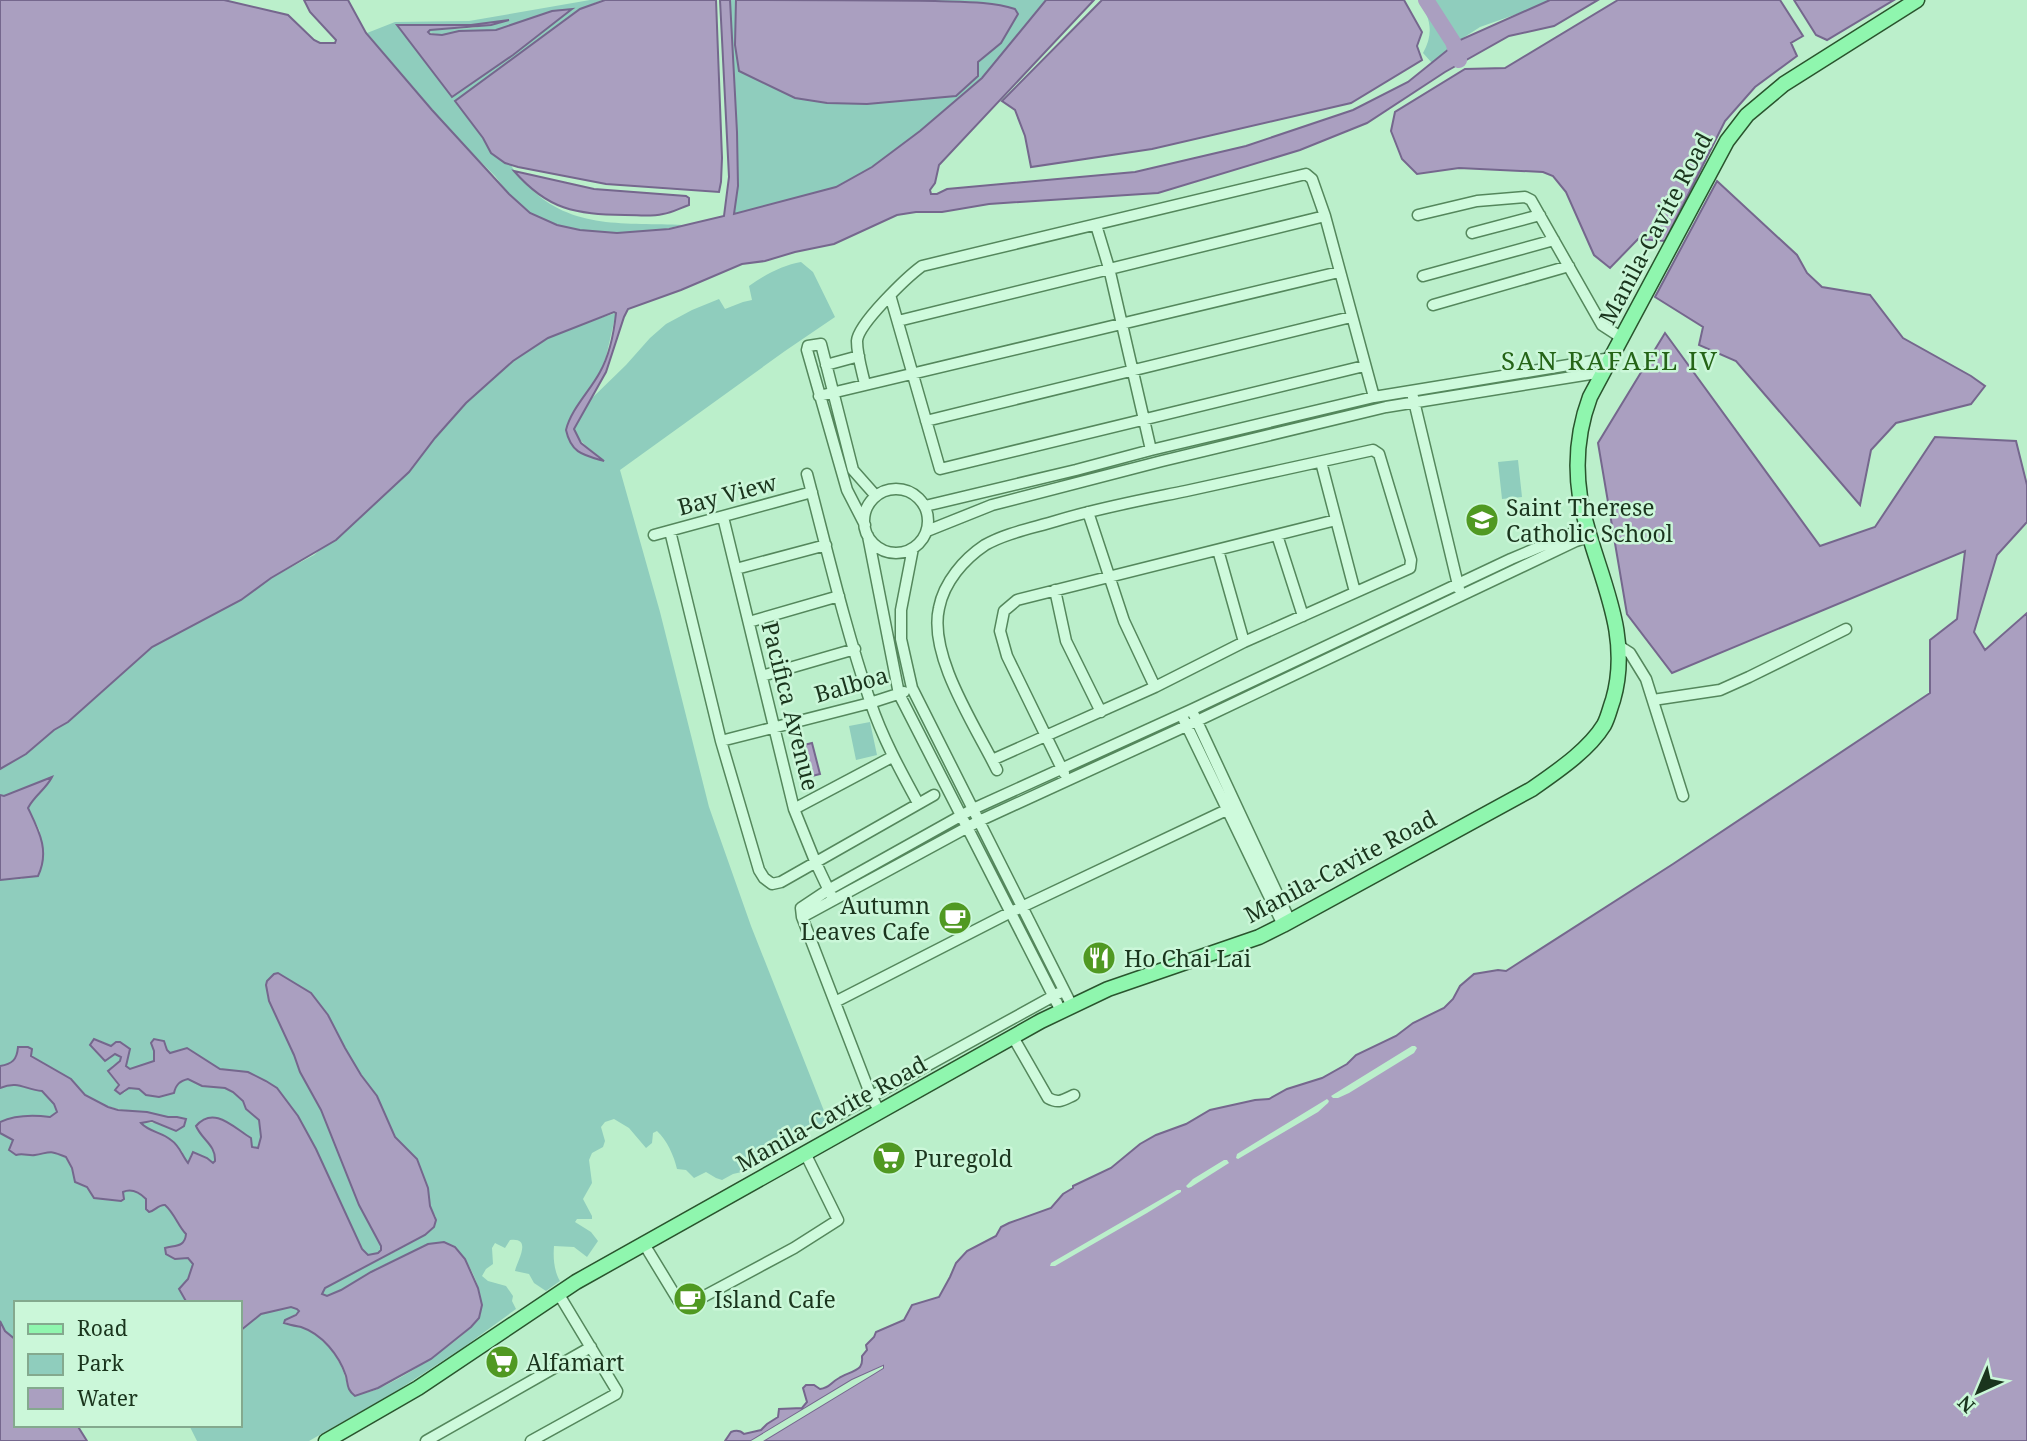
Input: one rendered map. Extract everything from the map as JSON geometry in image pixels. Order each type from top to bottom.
[{"type":"main road","name":"Manila-Cavite Road","points":[[326,1441],[418,1388],[558,1293],[1066,1008],[1108,989],[1259,937],[1532,789],[1564,767],[1604,725],[1619,672],[1619,646],[1614,611],[1589,531],[1578,482],[1578,445],[1586,409],[1603,372],[1727,141],[1747,115],[1768,95],[1799,73],[1917,0]]},
{"type":"street","points":[[866,384],[857,340],[861,330],[890,295],[922,266],[1306,174],[1312,179],[1325,216],[1374,397]]},
{"type":"street","points":[[1418,215],[1477,201],[1525,197],[1532,202],[1540,215],[1602,325],[1622,338]]},
{"type":"street","points":[[1472,233],[1540,215]]},
{"type":"street","points":[[898,321],[1325,216]]},
{"type":"street","points":[[1096,225],[1109,268],[1151,450]]},
{"type":"street","points":[[1423,276],[1554,240]]},
{"type":"street","points":[[1433,305],[1569,266]]},
{"type":"street","points":[[819,396],[1339,272]]},
{"type":"street","points":[[890,295],[940,469],[1364,366]]},
{"type":"street","points":[[926,421],[1351,317]]},
{"type":"street","points":[[876,496],[853,470],[821,344],[807,347],[847,490],[866,531],[875,544],[893,553],[903,552],[919,544],[929,523],[925,506],[919,498],[902,489],[884,491],[869,504],[865,514],[866,531],[899,694],[1054,996],[1066,1008]]},
{"type":"street","points":[[826,365],[859,356]]},
{"type":"street","points":[[927,531],[992,505],[1151,450],[1374,397],[1611,358]]},
{"type":"street","points":[[925,506],[1078,476],[1386,407],[1603,372]]},
{"type":"street","points":[[1412,390],[1413,404],[1459,590]]},
{"type":"street","points":[[1373,450],[1379,454],[1411,560],[1407,570],[1244,642],[995,765],[939,650],[938,608],[956,571],[969,558],[986,545],[1003,537],[1088,512],[1321,462],[1373,450]]},
{"type":"street","points":[[1321,462],[1355,592]]},
{"type":"street","points":[[807,474],[870,703],[892,757],[918,803]]},
{"type":"street","name":"Bay View","points":[[654,536],[811,492]]},
{"type":"street","points":[[1088,512],[1124,621],[1155,687]]},
{"type":"street","name":"Pacifica Avenue","points":[[723,517],[794,809],[831,894]]},
{"type":"street","points":[[1068,780],[1007,656],[1000,631],[1004,611],[1017,600],[1336,520]]},
{"type":"street","points":[[670,531],[721,741],[759,870],[764,878],[772,884],[781,882],[934,795]]},
{"type":"street","points":[[880,1112],[871,1096],[802,917],[831,894],[973,809],[1589,531]]},
{"type":"street","points":[[1277,535],[1303,616]]},
{"type":"street","points":[[736,569],[826,545]]},
{"type":"street","points":[[913,548],[901,610],[901,639],[912,688],[1065,990],[1066,1008]]},
{"type":"street","points":[[1218,550],[1244,642]]},
{"type":"street","points":[[1055,590],[1066,641],[1101,712]]},
{"type":"street","points":[[831,894],[979,821],[1191,723],[1459,590]]},
{"type":"street","points":[[749,622],[839,596]]},
{"type":"street","points":[[1653,699],[1720,690],[1846,629]]},
{"type":"street","points":[[1619,646],[1630,653],[1646,679],[1683,796]]},
{"type":"street","points":[[762,676],[855,649]]},
{"type":"street","name":"Balboa","points":[[721,741],[870,703],[912,688]]},
{"type":"street","points":[[1186,712],[1287,923]]},
{"type":"street","points":[[794,809],[892,757]]},
{"type":"street","points":[[835,1002],[1023,906],[1231,808]]},
{"type":"street","points":[[834,1117],[1065,990]]},
{"type":"street","points":[[1013,1037],[1048,1098],[1060,1102],[1074,1095]]},
{"type":"street","points":[[644,1244],[678,1300],[687,1306],[794,1248],[838,1220],[805,1153]]},
{"type":"street","points":[[531,1441],[617,1393],[558,1293]]},
{"type":"street","points":[[426,1441],[591,1347]]},
{"type":"green space","points":[[602,0],[580,9],[455,101],[491,153],[511,165],[528,186],[563,211],[601,221],[683,225],[650,232],[617,233],[558,225],[530,213],[452,133],[367,33],[395,22],[469,21]],"holes":[[[571,10],[452,97],[397,25],[471,25],[504,21],[472,28],[428,32],[442,35],[460,31],[496,30],[552,11]]]},
{"type":"green space","points":[[730,0],[736,0],[735,45],[739,71],[795,98],[827,103],[867,104],[956,96],[964,2],[905,0],[1046,0],[982,78],[920,131],[872,167],[836,187],[734,214],[738,172]]},
{"type":"green space","points":[[1418,0],[1556,0],[1480,27],[1432,63],[1423,53],[1429,39],[1430,26]]},
{"type":"green space","points":[[801,262],[813,272],[835,317],[620,470],[660,612],[709,807],[751,926],[828,1121],[781,1146],[771,1156],[746,1171],[722,1180],[706,1172],[694,1178],[686,1170],[677,1169],[670,1148],[657,1131],[653,1133],[652,1143],[646,1148],[629,1128],[614,1119],[605,1122],[601,1127],[605,1141],[603,1147],[592,1153],[589,1160],[592,1183],[583,1199],[592,1219],[577,1219],[575,1222],[591,1232],[598,1241],[587,1257],[574,1247],[554,1246],[554,1264],[560,1281],[546,1291],[534,1283],[529,1274],[515,1271],[522,1251],[521,1242],[510,1240],[505,1248],[495,1243],[492,1248],[493,1264],[482,1276],[488,1281],[506,1286],[513,1296],[516,1309],[464,1347],[395,1392],[309,1441],[197,1441],[190,1427],[242,1427],[242,1329],[261,1314],[291,1307],[297,1309],[299,1312],[284,1323],[301,1327],[319,1337],[338,1360],[348,1388],[363,1393],[373,1391],[406,1374],[460,1337],[479,1318],[479,1290],[471,1269],[459,1252],[451,1245],[437,1243],[422,1246],[369,1272],[333,1294],[322,1294],[325,1288],[396,1251],[436,1217],[430,1206],[428,1188],[417,1159],[395,1137],[377,1096],[361,1075],[328,1014],[267,981],[267,995],[300,1072],[321,1110],[359,1205],[381,1246],[378,1253],[368,1255],[362,1249],[298,1116],[277,1089],[248,1072],[220,1069],[187,1048],[170,1053],[166,1044],[154,1051],[155,1059],[152,1062],[130,1069],[126,1067],[130,1049],[123,1044],[119,1042],[112,1046],[98,1040],[90,1045],[109,1059],[115,1054],[121,1057],[120,1061],[112,1066],[110,1075],[124,1093],[129,1088],[139,1089],[159,1097],[174,1092],[180,1081],[188,1079],[202,1086],[225,1088],[233,1092],[259,1120],[261,1137],[257,1148],[252,1147],[250,1138],[232,1125],[199,1132],[215,1151],[215,1162],[191,1154],[188,1164],[182,1151],[141,1123],[158,1123],[177,1117],[102,1104],[84,1094],[63,1074],[41,1064],[30,1055],[17,1056],[13,1063],[0,1066],[0,880],[22,879],[40,831],[28,808],[50,778],[4,796],[0,795],[0,769],[26,754],[54,729],[68,722],[152,647],[241,600],[271,578],[314,555],[409,472],[466,403],[513,361],[548,338],[568,328],[616,313],[601,371],[567,425],[571,441],[577,450],[602,460],[574,429],[589,401],[666,324],[719,299],[725,309],[752,300],[749,286],[787,265]]},
{"type":"green space","points":[[1518,460],[1522,497],[1502,499],[1498,462]]},
{"type":"green space","points":[[870,722],[877,755],[856,760],[849,726]]},
{"type":"green space","points":[[16,1084],[42,1091],[54,1104],[56,1114],[21,1116],[0,1122],[0,1088]]},
{"type":"green space","points":[[0,1133],[13,1140],[10,1147],[22,1153],[33,1156],[48,1151],[66,1157],[75,1182],[87,1187],[100,1199],[121,1201],[123,1192],[133,1191],[147,1199],[146,1209],[149,1212],[165,1205],[186,1233],[177,1259],[188,1258],[193,1264],[186,1283],[186,1301],[14,1301],[14,1338],[5,1331],[0,1321]]},
{"type":"water","points":[[0,0],[224,0],[288,15],[314,40],[320,43],[335,43],[336,40],[310,12],[304,0],[348,0],[366,33],[432,110],[509,194],[530,213],[557,225],[617,233],[669,229],[724,216],[729,177],[720,0],[730,0],[737,132],[738,186],[734,214],[836,187],[872,167],[920,131],[982,78],[1046,0],[1094,0],[939,165],[931,194],[947,189],[1135,172],[1246,146],[1353,110],[1408,82],[1460,40],[1550,0],[1598,0],[1554,26],[1509,36],[1445,72],[1367,123],[1300,150],[1158,193],[989,204],[942,212],[897,215],[834,244],[742,264],[628,309],[606,372],[574,429],[581,443],[604,461],[579,452],[571,444],[566,430],[572,415],[603,366],[611,344],[616,313],[548,338],[513,361],[466,403],[409,472],[336,540],[271,578],[241,600],[152,647],[68,722],[54,730],[26,754],[0,769]]},
{"type":"water","points":[[605,0],[716,0],[722,158],[719,192],[606,184],[505,163],[491,153],[455,101],[580,9]]},
{"type":"water","points":[[736,0],[966,2],[1005,6],[1015,9],[1018,14],[1001,43],[978,62],[978,76],[956,96],[867,104],[827,103],[795,98],[739,71],[735,45]]},
{"type":"water","points":[[1102,0],[1404,0],[1422,32],[1417,46],[1422,60],[1351,103],[1152,149],[1031,167],[1025,136],[1015,110],[1002,101]]},
{"type":"water","points":[[1618,0],[1780,0],[1803,36],[1791,43],[1797,56],[1755,87],[1725,121],[1665,241],[1638,239],[1610,268],[1594,255],[1566,192],[1553,176],[1543,172],[1459,168],[1417,174],[1402,159],[1391,131],[1395,112],[1465,69],[1505,68]]},
{"type":"water","points":[[1794,0],[1894,0],[1827,40],[1816,35]]},
{"type":"water","points":[[572,9],[513,55],[452,97],[397,25],[471,25],[509,20],[491,25],[428,32],[442,35],[459,31],[496,30],[552,11]]},
{"type":"water","points":[[514,171],[594,189],[686,196],[689,198],[689,205],[670,213],[654,215],[577,211],[551,202],[526,184]]},
{"type":"water","points":[[1717,181],[1797,255],[1807,273],[1822,287],[1870,295],[1903,338],[1985,386],[1971,404],[1896,423],[1871,450],[1860,505],[1736,361],[1699,345],[1703,327],[1655,297]]},
{"type":"water","points":[[1665,333],[1820,546],[1875,527],[1935,437],[2016,441],[2027,485],[2027,522],[1997,555],[1974,632],[1985,650],[2027,613],[2027,1441],[763,1441],[883,1366],[852,1380],[751,1441],[725,1441],[733,1431],[744,1434],[761,1430],[778,1417],[779,1409],[802,1408],[807,1402],[803,1388],[806,1385],[814,1385],[820,1389],[858,1369],[867,1350],[866,1345],[876,1332],[904,1320],[912,1305],[939,1297],[956,1263],[967,1251],[996,1236],[1001,1227],[1051,1208],[1073,1186],[1111,1168],[1140,1144],[1156,1135],[1186,1124],[1210,1110],[1269,1099],[1287,1089],[1322,1078],[1347,1064],[1356,1055],[1396,1036],[1413,1023],[1444,1008],[1460,986],[1474,974],[1506,971],[1930,693],[1930,640],[1957,619],[1965,551],[1672,673],[1627,614],[1598,443]]},
{"type":"water","points":[[812,743],[820,774],[804,778],[796,747]]},
{"type":"water","points":[[52,777],[28,808],[42,841],[43,858],[38,876],[0,880],[0,795],[4,796]]},
{"type":"water","points":[[278,973],[311,993],[328,1015],[361,1075],[377,1096],[395,1137],[417,1159],[436,1220],[434,1227],[425,1235],[325,1288],[322,1294],[327,1296],[341,1290],[428,1244],[444,1242],[455,1247],[465,1259],[478,1288],[482,1305],[479,1318],[471,1327],[431,1359],[378,1388],[355,1396],[349,1389],[339,1360],[329,1346],[309,1330],[284,1323],[296,1315],[299,1311],[297,1309],[291,1307],[261,1314],[242,1329],[242,1301],[186,1301],[179,1289],[188,1279],[193,1264],[188,1258],[175,1259],[166,1254],[165,1248],[182,1243],[186,1234],[165,1205],[149,1212],[146,1209],[146,1199],[133,1191],[123,1192],[124,1199],[121,1201],[94,1198],[87,1187],[75,1182],[66,1157],[50,1152],[16,1155],[9,1150],[13,1140],[0,1133],[0,1122],[25,1116],[50,1117],[57,1112],[54,1104],[42,1091],[17,1085],[0,1088],[0,1066],[13,1061],[18,1047],[28,1047],[32,1049],[31,1056],[71,1079],[85,1095],[108,1107],[186,1119],[184,1126],[176,1131],[152,1121],[141,1123],[174,1142],[188,1163],[193,1152],[213,1163],[215,1161],[211,1147],[196,1126],[210,1118],[231,1124],[251,1138],[252,1147],[258,1148],[261,1137],[259,1120],[233,1092],[225,1088],[202,1086],[188,1079],[179,1083],[174,1093],[159,1097],[129,1088],[120,1094],[115,1090],[119,1085],[108,1071],[121,1057],[115,1054],[105,1061],[90,1045],[94,1039],[111,1046],[120,1042],[130,1049],[126,1066],[130,1069],[154,1061],[151,1043],[154,1039],[164,1041],[170,1053],[187,1048],[220,1069],[248,1072],[277,1088],[298,1116],[316,1149],[362,1249],[368,1255],[378,1253],[381,1246],[359,1205],[321,1110],[300,1072],[269,1001],[266,985],[274,974]]},
{"type":"water","points":[[0,1321],[5,1331],[14,1338],[14,1427],[78,1427],[87,1441],[0,1441]]},
{"type":"pier","points":[[1412,1046],[1417,1048],[1414,1053],[1349,1093],[1338,1098],[1331,1096]]},
{"type":"pier","points":[[1327,1099],[1328,1103],[1318,1112],[1236,1158],[1237,1154]]},
{"type":"pier","points":[[1224,1160],[1229,1163],[1191,1187],[1186,1186],[1193,1179]]},
{"type":"pier","points":[[1177,1190],[1181,1192],[1055,1266],[1050,1266],[1051,1263]]},
{"type":"pier","points":[[883,1366],[763,1441],[751,1441],[852,1380]]},
{"type":"waterway","points":[[1426,0],[1453,42],[1459,60]]},
{"type":"place","name":"Saint Therese Catholic School","points":[[1482,520]]},
{"type":"place","name":"Autumn Leaves Cafe","points":[[955,918]]},
{"type":"place","name":"Ho Chai Lai","points":[[1099,958]]},
{"type":"place","name":"Puregold","points":[[889,1158]]},
{"type":"place","name":"Island Cafe","points":[[690,1299]]},
{"type":"place","name":"Alfamart","points":[[502,1362]]},
{"type":"district","name":"SAN RAFAEL IV","points":[[1610,360]]}]
